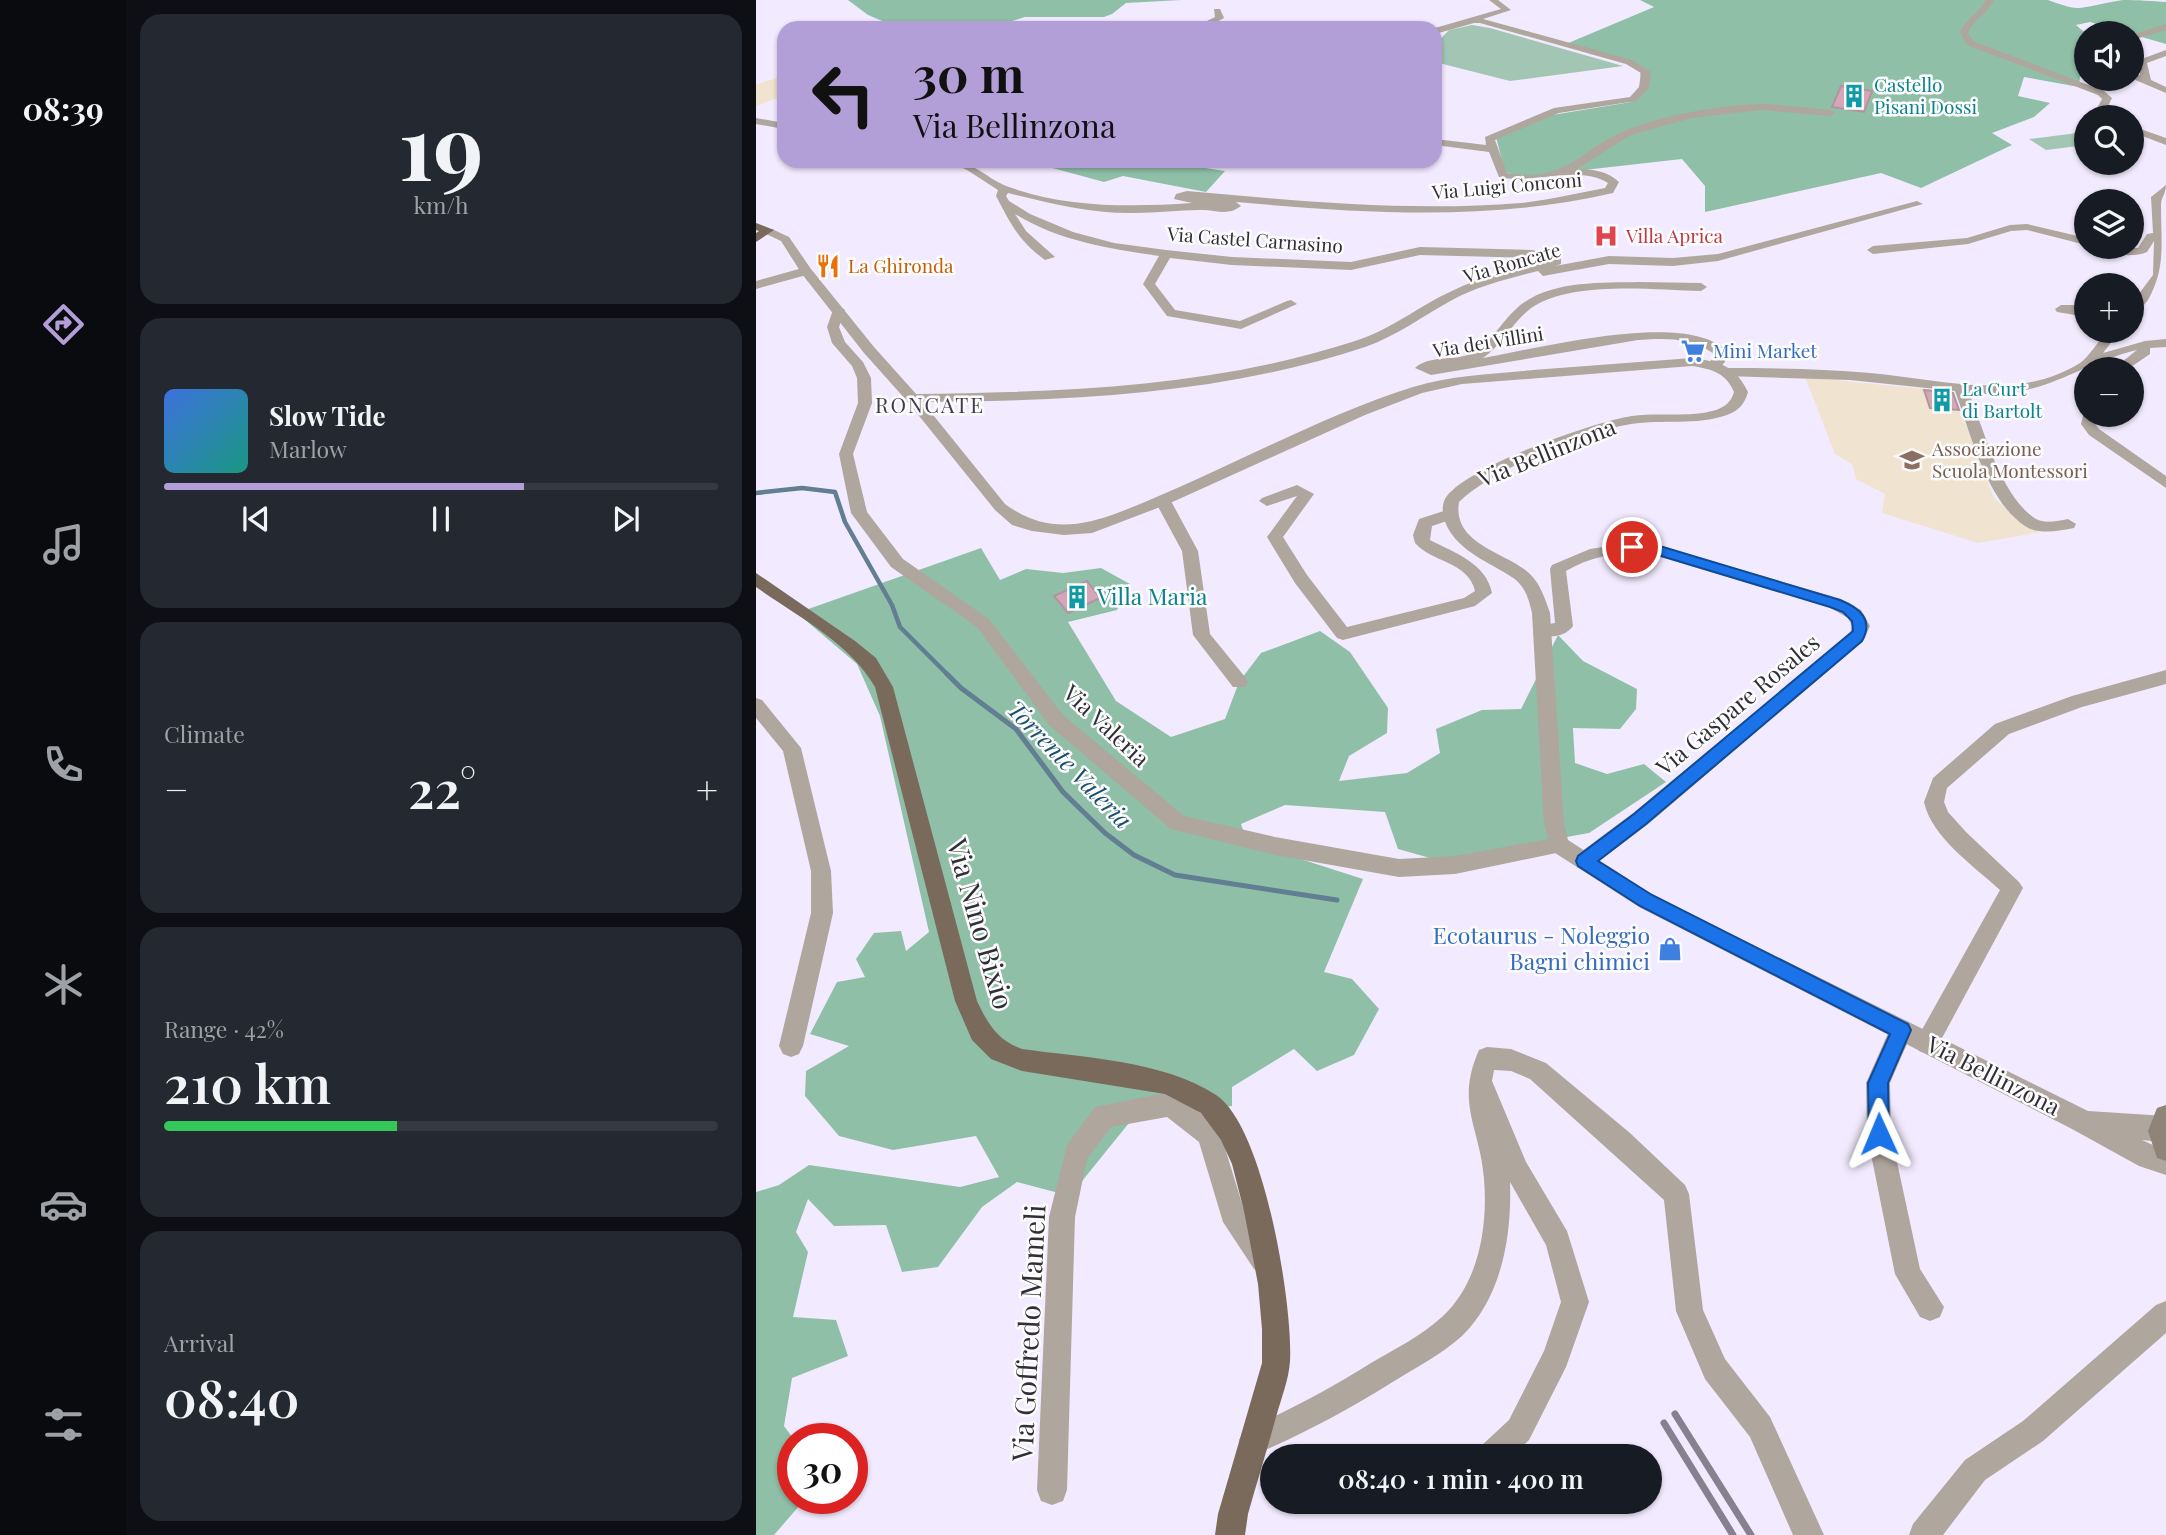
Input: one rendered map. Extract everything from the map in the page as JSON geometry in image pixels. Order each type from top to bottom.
[{"type":"main road","name":"Via Nino Bixio","points":[[756,579],[849,645],[870,663],[884,687],[966,1001],[983,1038],[999,1053],[1022,1060],[1168,1083],[1210,1105],[1230,1131],[1244,1164],[1257,1211],[1268,1266],[1276,1329],[1276,1363],[1230,1535]]},
{"type":"street","points":[[1442,29],[1507,10],[1493,0]]},
{"type":"street","points":[[1986,1],[1987,7],[1968,20],[1964,32],[1970,43],[2101,93],[2106,98],[2103,105]]},
{"type":"street","points":[[1212,21],[1220,18],[1217,11]]},
{"type":"street","name":"Via Luigi Conconi","points":[[1004,189],[1070,205],[1134,210],[1203,206],[1226,210],[1235,206],[1229,203],[1178,199],[1189,194],[1353,209],[1392,207],[1428,210],[1523,206],[1594,196],[1609,191],[1614,182],[1602,175],[1503,175],[1489,139],[1557,110],[1633,99],[1644,88],[1646,72],[1613,57],[1474,20]]},
{"type":"street","points":[[2144,34],[2166,27]]},
{"type":"street","points":[[2147,82],[2142,62],[2166,53]]},
{"type":"street","points":[[2144,81],[2166,90]]},
{"type":"street","points":[[1562,174],[1627,133],[1691,115],[1761,107],[1830,113]]},
{"type":"street","points":[[756,121],[777,126]]},
{"type":"street","points":[[756,131],[777,129]]},
{"type":"street","points":[[2144,134],[2166,142]]},
{"type":"street","points":[[1442,143],[1493,149]]},
{"type":"street","points":[[971,168],[1004,189],[1002,196],[1012,221],[1025,241],[1049,257]]},
{"type":"street","points":[[2144,297],[2161,273],[2156,197],[2166,188]]},
{"type":"street","name":"Via Castel Carnasino","points":[[912,398],[1044,397],[1122,393],[1237,377],[1291,365],[1366,342],[1439,301],[1480,283],[1557,261],[1532,254],[1420,251],[1351,266],[1232,261],[1113,246],[1069,234],[1026,216],[1005,203]]},
{"type":"street","name":"Via Roncate","points":[[1044,397],[1082,402],[1128,399],[1297,370],[1371,344],[1443,305],[1485,287],[1553,269],[1609,260],[1673,262],[1718,257],[1917,204]]},
{"type":"street","points":[[1873,250],[1968,241],[2010,228],[2027,227],[2074,240]]},
{"type":"street","points":[[759,230],[789,248],[869,350],[923,411],[1000,507],[1018,521],[1049,529],[1092,528],[1163,501],[1360,412],[1418,390],[1462,380],[1692,362],[1720,368],[1844,375],[1961,390],[2010,390],[2047,383],[2074,369]]},
{"type":"street","points":[[2144,248],[2151,236],[2160,239]]},
{"type":"street","points":[[1166,254],[1149,284],[1171,313],[1241,325],[1291,304]]},
{"type":"street","points":[[756,285],[806,271]]},
{"type":"street","points":[[2144,286],[2151,289]]},
{"type":"street","name":"Via dei Villini","points":[[1701,287],[1628,287],[1549,295],[1525,307],[1482,353],[1460,361],[1422,368],[1425,372],[1638,336],[1670,334],[1691,336],[1709,342],[1719,351],[1720,368]]},
{"type":"street","points":[[2062,309],[2074,311]]},
{"type":"street","name":"Via Valeria","points":[[839,310],[833,327],[839,343],[858,365],[864,378],[865,403],[846,454],[859,513],[897,563],[983,623],[1056,720],[1178,823],[1275,846],[1399,868],[1455,864],[1559,845]]},
{"type":"street","points":[[2092,357],[2104,343]]},
{"type":"street","points":[[2105,357],[2162,343]]},
{"type":"street","points":[[2139,357],[2162,343]]},
{"type":"street","name":"Via Bellinzona","points":[[1450,514],[1452,500],[1472,483],[1601,426],[1632,420],[1709,415],[1729,409],[1740,399],[1741,392],[1735,379],[1720,368]]},
{"type":"street","points":[[1961,390],[2004,498],[2032,524],[2050,527],[2068,524]]},
{"type":"street","name":"Via Castel Carnasino","points":[[923,411],[944,404],[983,398]]},
{"type":"street","points":[[2091,427],[2106,443],[2166,483]]},
{"type":"street","points":[[1267,501],[1297,489],[1306,494],[1275,537],[1301,579],[1343,634],[1469,602],[1484,593],[1484,584],[1476,574],[1423,544],[1421,535],[1425,523],[1450,514],[1456,530],[1467,542],[1523,577],[1535,593],[1542,630],[1554,824],[1559,845]]},
{"type":"street","points":[[1163,501],[1190,551],[1202,635],[1239,682]]},
{"type":"street","name":"Via Gaspare Rosales","points":[[1542,630],[1555,631],[1564,626],[1558,569],[1576,558],[1609,549],[1632,547],[1648,548],[1835,603],[1855,614],[1860,626],[1857,637],[1640,819],[1584,861]]},
{"type":"street","points":[[1927,1043],[2012,888],[1941,819],[1934,802],[1934,793],[1940,783],[2002,729],[2078,701],[2166,677]]},
{"type":"street","points":[[756,705],[792,748],[821,871],[822,913],[791,1045]]},
{"type":"street","name":"Via Bellinzona","points":[[1559,845],[1646,901],[2081,1120],[2148,1157],[2166,1163]]},
{"type":"street","points":[[1901,1030],[1878,1083],[1879,1134],[1908,1274],[1930,1307]]},
{"type":"street","points":[[1254,1440],[1319,1411],[1423,1348],[1459,1319],[1482,1284],[1494,1244],[1498,1205],[1495,1158],[1479,1107],[1479,1072],[1487,1058],[1511,1060],[1538,1071],[1621,1142],[1676,1194],[1690,1311],[1715,1368],[1760,1427],[1809,1535]]},
{"type":"street","points":[[1479,1072],[1517,1170],[1558,1240],[1575,1302],[1556,1357],[1520,1430],[1504,1444]]},
{"type":"street","name":"Via Goffredo Mameli","points":[[1052,1490],[1062,1217],[1076,1154],[1104,1116],[1170,1104],[1209,1134],[1232,1213],[1268,1266]]},
{"type":"street","name":"Via Bellinzona","points":[[2081,1120],[2164,1131]]},
{"type":"street","points":[[1924,1533],[1975,1470],[2033,1431],[2166,1315]]},
{"type":"shaded area","points":[[777,78],[777,98],[756,106],[756,85]]},
{"type":"shaded area","name":"Associazione Scuola Montessori","points":[[1805,377],[1953,392],[1994,498],[2027,527],[2041,532],[1978,543],[1882,513],[1885,494],[1856,479],[1853,465],[1835,454]]},
{"type":"green space","points":[[848,0],[1181,0],[1126,3],[1104,17],[1025,17],[1012,21],[882,21],[868,15]]},
{"type":"green space","points":[[1640,0],[2048,0],[2076,8],[2123,0],[2166,2],[2166,44],[2144,38],[2144,21],[2074,21],[2074,86],[2024,77],[2018,96],[2050,103],[2034,117],[1992,133],[2012,145],[1921,188],[1881,173],[1705,212],[1705,186],[1682,159],[1521,177],[1505,172],[1496,137],[1540,117],[1631,102],[1641,84],[1640,67],[1566,44],[1654,7]]},
{"type":"green space","points":[[1472,25],[1490,28],[1623,66],[1510,81],[1442,64],[1442,38],[1449,30]]},
{"type":"green space","points":[[2074,133],[2074,146],[2046,150],[2029,139]]},
{"type":"green space","points":[[1052,168],[1205,168],[1225,171],[1206,192],[1123,176],[1104,182]]},
{"type":"green space","points":[[981,548],[1000,580],[1026,569],[1063,573],[1101,568],[1130,584],[1117,610],[1068,622],[1116,701],[1171,737],[1225,719],[1239,682],[1261,653],[1320,631],[1350,652],[1388,708],[1387,733],[1349,756],[1339,781],[1407,773],[1440,753],[1436,729],[1482,710],[1521,709],[1558,635],[1583,661],[1637,689],[1636,709],[1620,729],[1573,728],[1575,763],[1607,774],[1644,764],[1666,782],[1589,833],[1539,842],[1455,865],[1398,849],[1385,812],[1285,805],[1241,824],[1247,842],[1363,879],[1324,972],[1352,979],[1379,1009],[1354,1055],[1317,1071],[1294,1049],[1232,1087],[1232,1106],[1133,1118],[1070,1196],[1017,1182],[982,1207],[938,1267],[902,1272],[886,1225],[834,1226],[808,1199],[796,1232],[808,1252],[793,1317],[836,1320],[848,1356],[792,1378],[784,1423],[777,1423],[777,1514],[792,1514],[774,1535],[756,1535],[756,1192],[779,1185],[809,1165],[960,1187],[999,1177],[976,1136],[893,1150],[839,1136],[805,1096],[806,1071],[849,1046],[810,1034],[837,982],[865,977],[856,959],[874,933],[901,931],[906,951],[929,932],[880,716],[857,664],[797,613]]},
{"type":"building","name":"Castello Pisani Dossi","points":[[1841,86],[1872,91],[1864,112],[1832,107]]},
{"type":"building","name":"La Curt di Bartolt","points":[[1924,390],[1953,393],[1959,410],[1930,408]]},
{"type":"building","name":"Villa Maria","points":[[1087,581],[1100,598],[1068,613],[1054,596]]},
{"type":"waterway","name":"Torrente Valeria","points":[[756,493],[802,488],[835,492],[845,522],[892,605],[900,627],[961,688],[1016,729],[1063,792],[1105,833],[1134,855],[1175,875],[1337,900]]},
{"type":"railway","points":[[1675,1414],[1751,1535]]},
{"type":"railway","points":[[1664,1423],[1733,1535]]},
{"type":"place","name":"Castello Pisani Dossi","points":[[1854,96]]},
{"type":"place","name":"Villa Aprica","points":[[1606,236]]},
{"type":"place","name":"La Ghironda","points":[[828,266]]},
{"type":"place","name":"Mini Market","points":[[1693,351]]},
{"type":"place","name":"La Curt di Bartolt","points":[[1942,400]]},
{"type":"place","name":"Associazione Scuola Montessori","points":[[1912,460]]},
{"type":"place","name":"Villa Maria","points":[[1077,597]]},
{"type":"place","name":"Ecotaurus - Noleggio Bagni chimici","points":[[1670,949]]},
{"type":"district","name":"RONCATE","points":[[930,406]]},
{"type":"route","points":[[1632,547],[1648,548],[1835,603],[1848,609],[1859,619],[1860,631],[1857,637],[1640,819],[1584,861],[1646,901],[1901,1030],[1878,1083],[1879,1134]]}]
